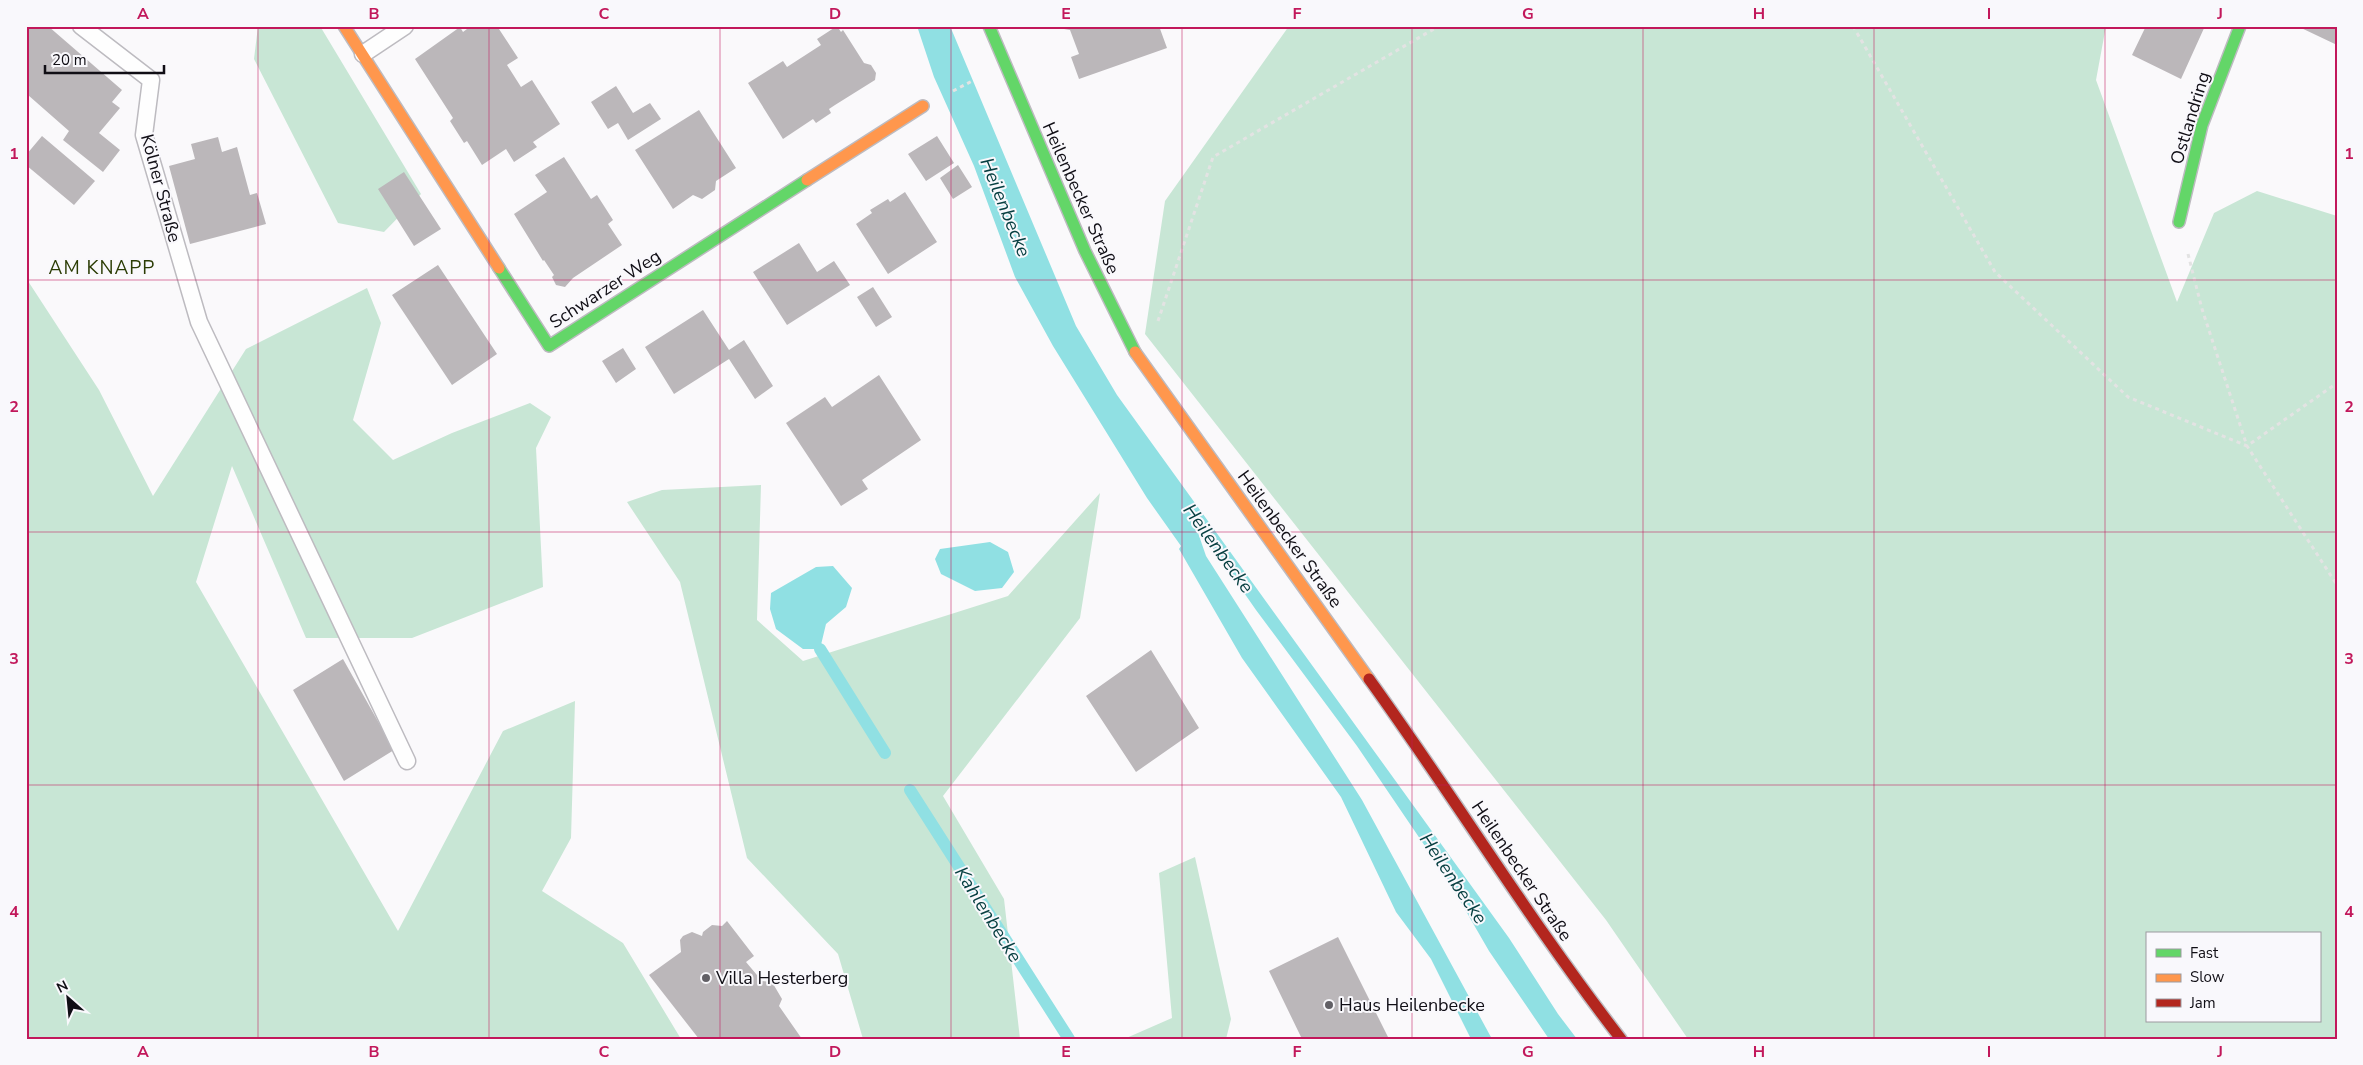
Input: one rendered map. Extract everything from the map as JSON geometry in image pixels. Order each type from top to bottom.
[{"type":"main road","name":"Schwarzer Weg","points":[[344,26],[549,346],[923,106]]},
{"type":"main road","name":"Heilenbecker Straße","points":[[989,26],[1085,251],[1132,348],[1421,751],[1534,922],[1585,994],[1621,1039]]},
{"type":"main road","name":"Ostlandring","points":[[2179,222],[2202,125],[2240,26]]},
{"type":"lane","name":"Kölner Straße","points":[[81,26],[151,80],[144,135],[199,322],[407,761]]},
{"type":"lane","points":[[363,54],[405,26]]},
{"type":"path","points":[[1159,320],[1213,157],[1439,26]]},
{"type":"path","points":[[1853,26],[1995,272],[2128,397],[2247,446]]},
{"type":"path","points":[[2179,222],[2202,309],[2247,446],[2337,585]]},
{"type":"path","points":[[2247,446],[2337,383]]},
{"type":"green space","points":[[258,26],[320,26],[421,194],[384,232],[338,223],[254,59]]},
{"type":"green space","points":[[1289,26],[2106,26],[2096,80],[2177,302],[2214,213],[2257,191],[2337,216],[2337,1039],[1688,1039],[1606,920],[1145,334],[1165,201]]},
{"type":"green space","points":[[26,278],[99,390],[153,496],[246,349],[367,288],[381,323],[353,420],[393,460],[452,433],[530,403],[551,417],[536,448],[543,587],[412,638],[306,638],[232,466],[196,582],[398,931],[503,731],[575,701],[571,838],[542,891],[623,943],[681,1039],[26,1039]]},
{"type":"green space","points":[[761,485],[757,620],[803,661],[1008,596],[1100,493],[1080,618],[943,796],[1004,899],[1020,1039],[863,1039],[838,954],[747,858],[680,582],[627,502],[662,490]]},
{"type":"green space","points":[[1195,857],[1231,1019],[1226,1039],[1124,1039],[1172,1018],[1159,873]]},
{"type":"water","name":"Heilenbecke","points":[[917,26],[950,26],[1076,326],[1117,395],[1509,938],[1558,1014],[1577,1039],[1549,1039],[1489,951],[1448,880],[1357,746],[1256,610],[1194,521],[1206,556],[1362,800],[1492,1039],[1471,1039],[1431,959],[1396,912],[1341,797],[1242,658],[1179,549],[1181,546],[1147,498],[1053,346],[1015,277],[974,166],[934,77]]},
{"type":"water","points":[[990,542],[1008,552],[1014,572],[1002,588],[975,591],[941,574],[935,559],[940,549]]},
{"type":"water","points":[[833,566],[852,588],[846,607],[826,624],[820,649],[803,649],[776,629],[770,609],[771,593],[816,567]]},
{"type":"building","points":[[26,26],[48,26],[122,90],[112,102],[120,108],[99,133],[120,150],[103,172],[63,140],[69,131],[28,95],[26,97]]},
{"type":"building","points":[[471,26],[497,26],[518,58],[507,65],[521,87],[532,80],[560,124],[533,142],[537,147],[514,162],[506,149],[482,165],[467,141],[464,143],[450,121],[453,118],[415,59],[460,27],[463,32]]},
{"type":"building","points":[[837,26],[841,32],[843,30],[864,63],[871,65],[876,73],[875,80],[829,109],[831,113],[816,123],[813,119],[783,139],[748,83],[783,61],[787,67],[821,45],[817,39]]},
{"type":"building","points":[[1063,26],[1159,26],[1167,48],[1079,79],[1071,57],[1079,54],[1070,30],[1064,29]]},
{"type":"building","points":[[2146,26],[2205,26],[2181,79],[2132,55]]},
{"type":"building","points":[[2297,26],[2337,26],[2337,45]]},
{"type":"building","points":[[616,86],[633,113],[650,103],[661,119],[628,140],[618,123],[608,129],[591,102]]},
{"type":"building","points":[[699,110],[736,168],[716,181],[715,190],[702,199],[693,195],[673,209],[635,150]]},
{"type":"building","points":[[42,136],[95,181],[74,205],[26,165],[26,155]]},
{"type":"building","points":[[937,136],[954,163],[926,181],[908,154]]},
{"type":"building","points":[[218,137],[222,152],[237,147],[250,195],[257,193],[266,224],[190,244],[169,166],[195,159],[191,144]]},
{"type":"building","points":[[564,157],[591,199],[597,195],[613,220],[608,224],[622,245],[573,278],[565,287],[556,285],[552,277],[554,275],[543,261],[514,214],[547,192],[535,175]]},
{"type":"building","points":[[958,165],[972,187],[953,199],[940,178]]},
{"type":"building","points":[[404,172],[441,229],[414,246],[378,189]]},
{"type":"building","points":[[905,192],[937,242],[888,274],[856,224],[872,213],[870,210],[888,199],[890,202]]},
{"type":"building","points":[[799,243],[817,272],[834,261],[850,285],[787,325],[753,272]]},
{"type":"building","points":[[438,265],[497,354],[452,385],[392,295]]},
{"type":"building","points":[[873,287],[892,317],[876,327],[857,297]]},
{"type":"building","points":[[703,310],[729,350],[744,340],[773,386],[755,399],[729,359],[674,394],[645,347]]},
{"type":"building","points":[[623,348],[636,369],[616,383],[602,361]]},
{"type":"building","points":[[879,375],[921,440],[862,480],[868,489],[841,506],[786,423],[825,397],[832,407]]},
{"type":"building","points":[[1151,650],[1199,728],[1136,772],[1086,696]]},
{"type":"building","points":[[343,659],[394,750],[344,781],[293,690]]},
{"type":"building","name":"Villa Hesterberg","points":[[727,921],[754,956],[746,962],[762,981],[772,982],[782,999],[779,1006],[802,1039],[699,1039],[649,975],[681,952],[680,940],[683,936],[692,932],[702,936],[703,932],[712,925],[722,926]]},
{"type":"building","name":"Haus Heilenbecke","points":[[1338,937],[1389,1039],[1302,1039],[1269,971]]},
{"type":"waterway","points":[[820,649],[885,753]]},
{"type":"waterway","name":"Kahlenbecke","points":[[910,790],[1069,1039]]},
{"type":"traffic: fast","points":[[989,26],[1085,251],[1135,352]]},
{"type":"traffic: fast","points":[[2179,222],[2202,125],[2240,26]]},
{"type":"traffic: fast","points":[[499,268],[549,346],[807,180]]},
{"type":"traffic: slow","points":[[344,26],[499,268]]},
{"type":"traffic: slow","points":[[807,180],[923,106]]},
{"type":"traffic: slow","points":[[1135,352],[1369,679]]},
{"type":"traffic: jam","points":[[1369,679],[1556,951],[1621,1039]]},
{"type":"place","name":"Villa Hesterberg","points":[[706,978]]},
{"type":"place","name":"Haus Heilenbecke","points":[[1329,1005]]},
{"type":"district","name":"AM KNAPP","points":[[102,267]]}]
